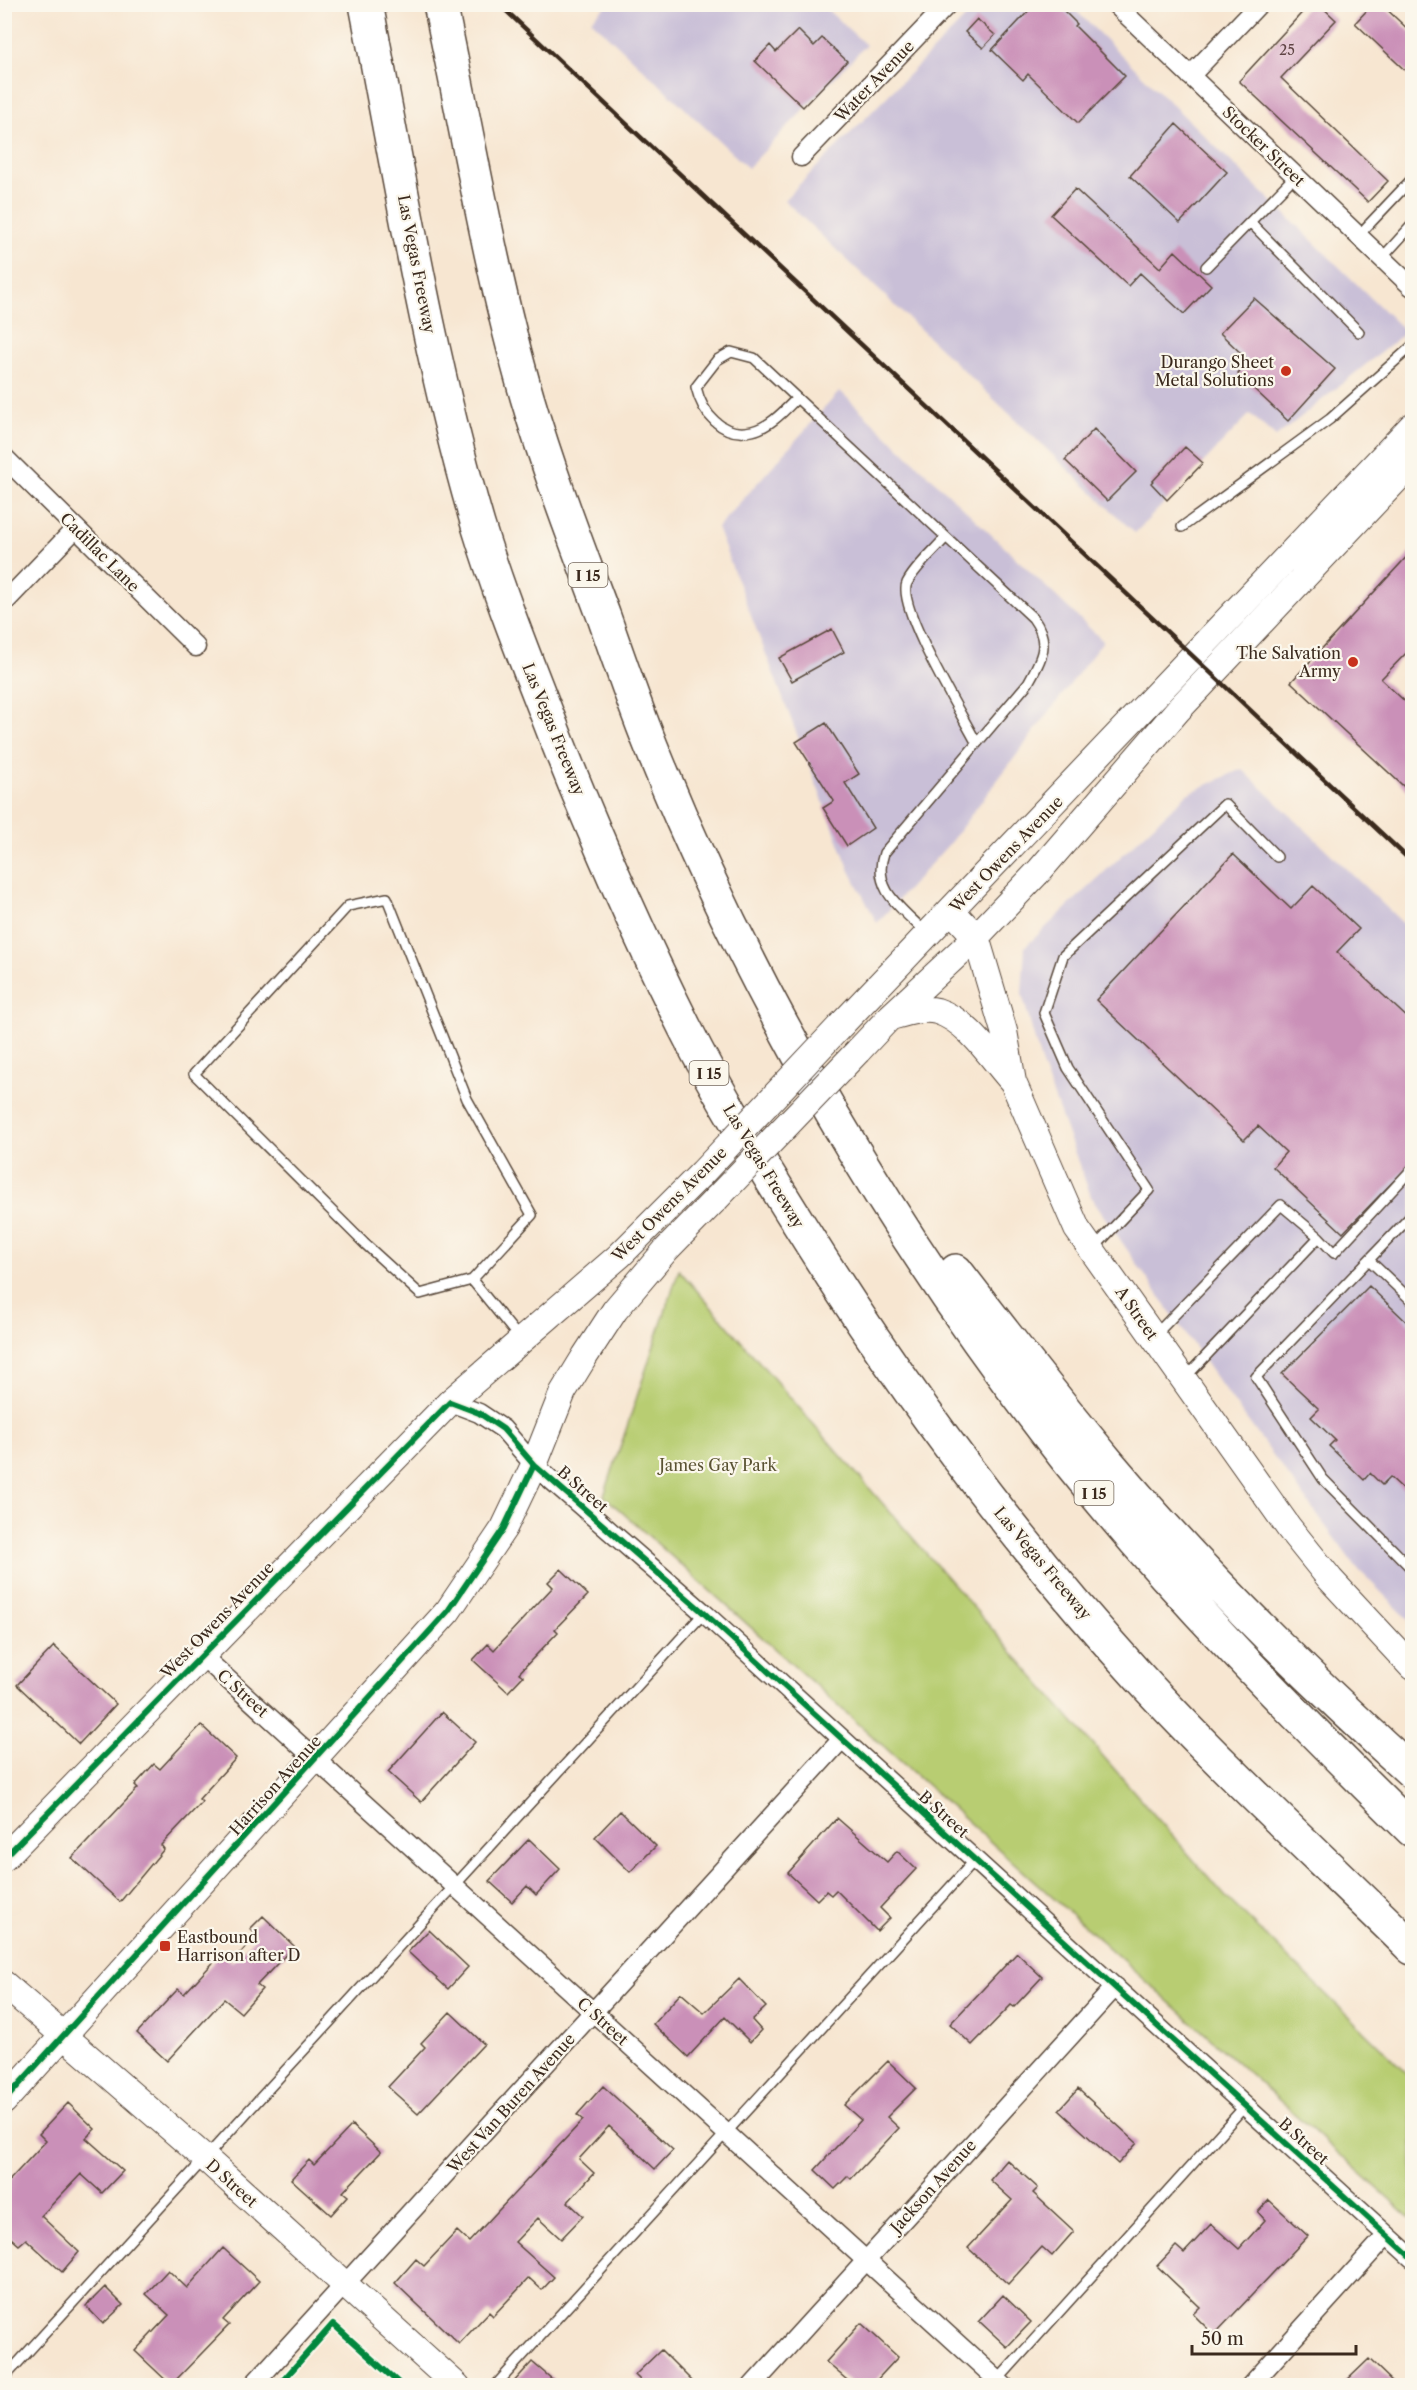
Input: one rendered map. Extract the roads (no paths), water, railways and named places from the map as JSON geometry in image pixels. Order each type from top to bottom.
[{"type":"highway","name":"Las Vegas Freeway","points":[[366,4],[446,411],[480,532],[531,674],[574,783],[628,906],[686,1029],[727,1105],[828,1270],[916,1401],[1002,1514],[1110,1643],[1182,1722],[1234,1776],[1413,1948]]},
{"type":"highway","name":"I 15","points":[[440,4],[524,384],[561,502],[651,746],[690,836],[775,1010],[832,1110],[943,1289],[988,1354],[1084,1480],[1227,1644],[1297,1718],[1413,1830]]},
{"type":"highway","points":[[832,1110],[1037,1376],[1132,1490],[1278,1645],[1413,1772]]},
{"type":"main road","name":"West Owens Avenue","points":[[4,1858],[450,1402],[619,1256],[701,1174],[1413,426]]},
{"type":"main road","name":"West Owens Avenue","points":[[563,1392],[615,1310],[666,1250],[890,1017],[976,938],[1040,870],[1178,710],[1413,463]]},
{"type":"main road","name":"A Street","points":[[952,911],[976,938],[1004,1031],[1013,1082],[1073,1219],[1092,1250],[1289,1528],[1330,1579],[1413,1667]]},
{"type":"main road","points":[[890,1017],[913,1011],[936,1010],[959,1022],[1013,1082]]},
{"type":"main road","name":"Harrison Avenue","points":[[4,2101],[316,1760],[448,1611],[504,1528],[534,1465],[563,1392]]},
{"type":"main road","name":"D Street","points":[[4,1984],[205,2158],[457,2385]]},
{"type":"street","name":"Water Avenue","points":[[801,156],[948,4]]},
{"type":"street","name":"Stocker Street","points":[[1115,4],[1413,287]]},
{"type":"street","points":[[1190,76],[1258,4]]},
{"type":"street","name":"Cadillac Lane","points":[[4,457],[196,648]]},
{"type":"street","points":[[4,603],[76,528]]},
{"type":"street","name":"B Street","points":[[450,1402],[479,1413],[503,1429],[534,1465],[704,1613],[1413,2258]]},
{"type":"street","name":"C Street","points":[[201,1655],[866,2260],[998,2384]]},
{"type":"street","name":"West Van Buren Avenue","points":[[252,2385],[842,1739]]},
{"type":"street","name":"Jackson Avenue","points":[[752,2385],[1115,1987]]},
{"type":"street","points":[[1250,2385],[1387,2235]]},
{"type":"lane","points":[[1206,267],[1295,176]]},
{"type":"lane","points":[[1358,236],[1413,179]]},
{"type":"lane","points":[[1250,222],[1359,332]]},
{"type":"lane","points":[[1382,258],[1413,225]]},
{"type":"lane","points":[[1182,527],[1330,419],[1413,346]]},
{"type":"lane","points":[[796,398],[781,415],[753,431],[731,432],[715,423],[699,402],[696,387],[717,360],[731,352],[754,358],[1033,618],[1042,631],[1044,645],[1040,661],[1028,683],[884,853],[878,867],[882,887],[928,935]]},
{"type":"lane","points":[[946,537],[907,582],[904,595],[911,618],[976,742]]},
{"type":"lane","points":[[1092,1250],[1149,1190],[1068,1068],[1044,1013],[1063,956],[1225,804],[1277,857]]},
{"type":"lane","points":[[387,898],[467,1099],[532,1215],[472,1280],[420,1294],[364,1243],[194,1074],[348,906],[387,898]]},
{"type":"lane","points":[[1154,1337],[1281,1204],[1334,1252],[1413,1169]]},
{"type":"lane","points":[[1413,1215],[1256,1377],[1323,1479],[1413,1569]]},
{"type":"lane","points":[[1184,1379],[1319,1237]]},
{"type":"lane","points":[[1369,1260],[1413,1301]]},
{"type":"lane","points":[[472,1280],[521,1340]]},
{"type":"lane","points":[[4,2378],[704,1613]]},
{"type":"lane","points":[[495,2385],[975,1860]]},
{"type":"lane","points":[[998,2384],[1245,2106]]},
{"type":"railway","points":[[499,4],[1412,862]]},
{"type":"place","name":"Durango Sheet Metal Solutions","points":[[1286,371]]},
{"type":"place","name":"The Salvation Army","points":[[1353,662]]},
{"type":"place","name":"Eastbound Harrison after D","points":[[165,1946]]},
{"type":"park label","name":"James Gay Park","points":[[718,1465]]}]
